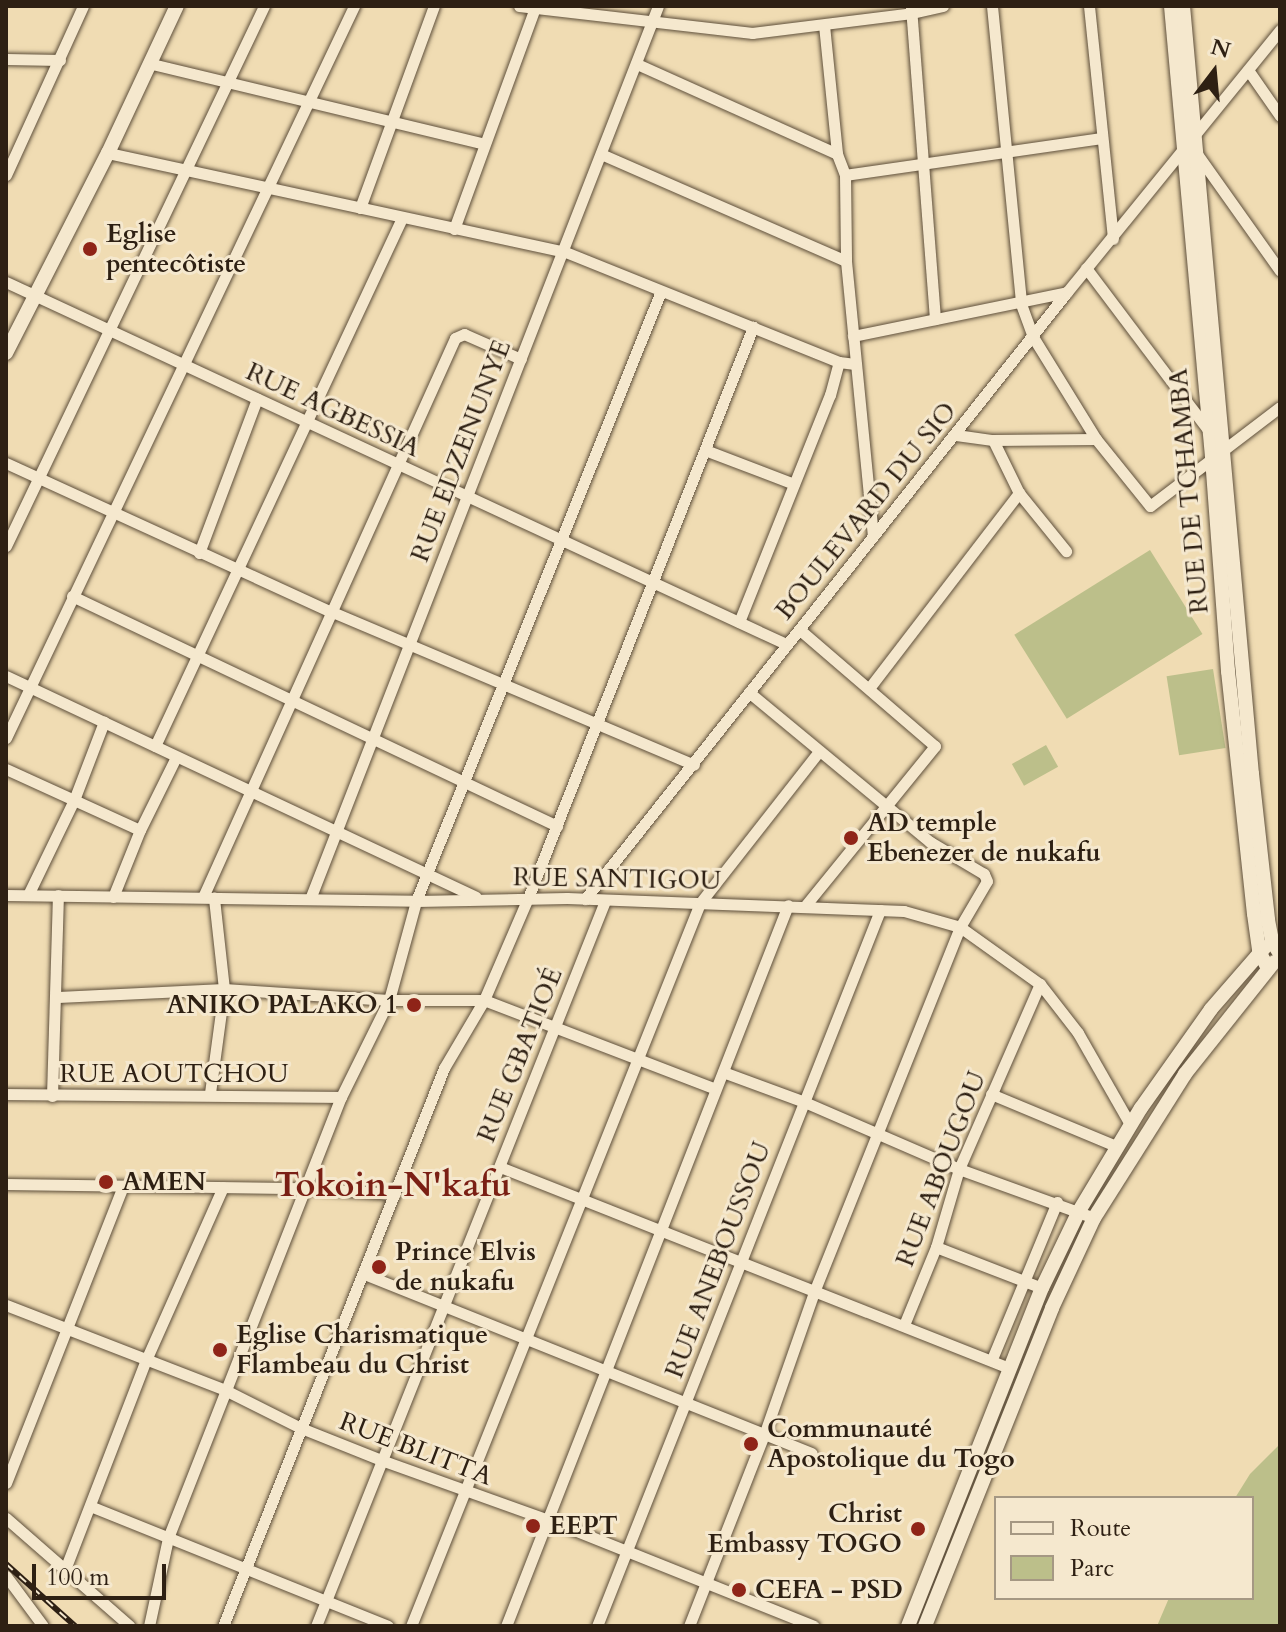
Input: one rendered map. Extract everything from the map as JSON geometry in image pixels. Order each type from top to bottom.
[{"type":"main road","points":[[6,353],[167,6]]},
{"type":"main road","points":[[6,342],[108,153],[177,6]]},
{"type":"main road","name":"RUE DE TCHAMBA","points":[[1171,6],[1190,152],[1252,774],[1278,946]]},
{"type":"main road","name":"RUE DE TCHAMBA","points":[[1183,6],[1195,136],[1190,152],[1209,433],[1221,451],[1228,671],[1259,951],[1268,969]]},
{"type":"main road","points":[[908,1626],[1009,1368],[1042,1288],[1079,1211],[1130,1124],[1204,1020],[1259,951],[1278,946]]},
{"type":"main road","points":[[925,1626],[1057,1296],[1094,1218],[1185,1074],[1268,969],[1278,946]]},
{"type":"street","points":[[6,175],[10,157],[60,60],[83,6]]},
{"type":"street","points":[[6,546],[264,6]]},
{"type":"street","points":[[6,738],[354,6]]},
{"type":"street","points":[[360,208],[434,6]]},
{"type":"street","points":[[519,6],[752,33],[943,6]]},
{"type":"street","name":"RUE EDZENUNYE","points":[[310,899],[658,6]]},
{"type":"street","points":[[992,6],[1021,304],[1033,337],[1096,439],[1150,506],[1280,407]]},
{"type":"street","points":[[1089,6],[1113,239]]},
{"type":"street","points":[[454,229],[535,8]]},
{"type":"street","points":[[911,10],[935,319]]},
{"type":"street","points":[[824,25],[837,154],[845,175],[846,261],[873,536]]},
{"type":"street","points":[[1195,136],[1280,30]]},
{"type":"street","points":[[6,59],[60,60]]},
{"type":"street","points":[[152,64],[484,144]]},
{"type":"street","points":[[637,64],[837,154]]},
{"type":"street","points":[[1248,70],[1280,116]]},
{"type":"street","points":[[845,175],[1101,138]]},
{"type":"street","points":[[1190,152],[1280,271]]},
{"type":"street","name":"BOULEVARD DU SIO","points":[[585,899],[1086,268],[1190,152]]},
{"type":"street","points":[[108,153],[563,251],[839,362],[855,364]]},
{"type":"street","points":[[601,154],[846,261]]},
{"type":"street","points":[[155,746],[402,218]]},
{"type":"street","points":[[1086,268],[1209,433]]},
{"type":"street","name":"RUE AGBESSIA","points":[[6,282],[786,644]]},
{"type":"street","points":[[149,1626],[168,1538],[341,1097],[389,1000],[416,901],[661,291]]},
{"type":"street","points":[[853,336],[1021,304],[1067,292]]},
{"type":"street","points":[[223,1626],[444,1068],[484,1000],[528,898],[753,327]]},
{"type":"street","points":[[210,1093],[224,989],[208,898],[248,792],[459,334],[521,359]]},
{"type":"street","points":[[739,622],[830,395],[839,362]]},
{"type":"street","points":[[199,553],[257,399]]},
{"type":"street","points":[[956,435],[993,440],[1096,439]]},
{"type":"street","points":[[993,440],[1019,493],[1066,551]]},
{"type":"street","points":[[705,450],[794,484]]},
{"type":"street","points":[[6,463],[111,514],[330,611],[694,765]]},
{"type":"street","points":[[870,687],[1019,493]]},
{"type":"street","points":[[72,596],[557,826]]},
{"type":"street","points":[[800,630],[935,746],[805,906]]},
{"type":"street","points":[[6,676],[478,899]]},
{"type":"street","points":[[689,1626],[764,1435],[814,1292],[879,1136],[960,927],[987,877],[937,847],[749,692]]},
{"type":"street","points":[[28,895],[74,800],[104,722]]},
{"type":"street","points":[[411,1626],[700,903],[819,751]]},
{"type":"street","points":[[113,897],[140,830],[176,757]]},
{"type":"street","points":[[6,769],[140,830]]},
{"type":"street","name":"RUE SANTIGOU","points":[[6,895],[416,901],[585,899],[904,911],[960,927],[1040,984],[1078,1033],[1130,1124]]},
{"type":"street","points":[[52,1096],[58,997],[58,895]]},
{"type":"street","name":"RUE GBATIOÉ","points":[[316,1626],[605,901]]},
{"type":"street","points":[[506,1626],[788,905]]},
{"type":"street","name":"RUE ANEBOUSSOU","points":[[597,1626],[880,910]]},
{"type":"street","name":"RUE ABOUGOU","points":[[904,1325],[936,1247],[959,1169],[1040,984]]},
{"type":"street","points":[[58,997],[224,989],[389,1000],[484,1000],[556,1025],[716,1089]]},
{"type":"street","points":[[723,1072],[802,1101],[959,1169],[1057,1202],[1094,1218]]},
{"type":"street","name":"RUE AOUTCHOU","points":[[6,1094],[210,1093],[341,1097]]},
{"type":"street","points":[[991,1094],[1116,1146]]},
{"type":"street","points":[[500,1167],[1009,1368]]},
{"type":"street","points":[[6,1184],[305,1188],[395,1194]]},
{"type":"street","points":[[6,1483],[123,1186]]},
{"type":"street","points":[[64,1572],[146,1360],[223,1187]]},
{"type":"street","points":[[992,1359],[1057,1202]]},
{"type":"street","points":[[936,1247],[1042,1288]]},
{"type":"street","points":[[364,1274],[524,1340],[646,1385],[685,1405],[812,1453]]},
{"type":"street","name":"RUE BLITTA","points":[[6,1305],[225,1390],[301,1428],[381,1460],[462,1492],[549,1520],[706,1584],[787,1621],[814,1626]]},
{"type":"street","points":[[90,1506],[388,1626]]},
{"type":"street","points":[[6,1518],[64,1572],[130,1626]]},
{"type":"street","points":[[6,1576],[43,1626]]},
{"type":"green space","points":[[1150,550],[1202,634],[1067,719],[1014,635]]},
{"type":"green space","points":[[1213,669],[1226,748],[1179,755],[1167,676]]},
{"type":"green space","points":[[1046,745],[1058,767],[1024,786],[1012,764]]},
{"type":"green space","points":[[1280,1444],[1280,1626],[1157,1626],[1168,1600],[1254,1600],[1254,1496],[1236,1496],[1250,1474]]},
{"type":"railway","points":[[6,1564],[75,1626]]},
{"type":"place","name":"Eglise pentecôtiste","points":[[90,249]]},
{"type":"place","name":"AD temple Ebenezer de nukafu","points":[[851,838]]},
{"type":"place","name":"ANIKO PALAKO 1","points":[[414,1005]]},
{"type":"place","name":"AMEN","points":[[106,1182]]},
{"type":"place","name":"Prince Elvis de nukafu","points":[[379,1267]]},
{"type":"place","name":"Eglise Charismatique Flambeau du Christ","points":[[220,1350]]},
{"type":"place","name":"Communauté Apostolique du Togo","points":[[751,1444]]},
{"type":"place","name":"EEPT","points":[[533,1526]]},
{"type":"place","name":"Christ Embassy TOGO","points":[[918,1529]]},
{"type":"place","name":"CEFA - PSD","points":[[739,1590]]},
{"type":"district","name":"Tokoin-N'kafu","points":[[393,1186]]}]
